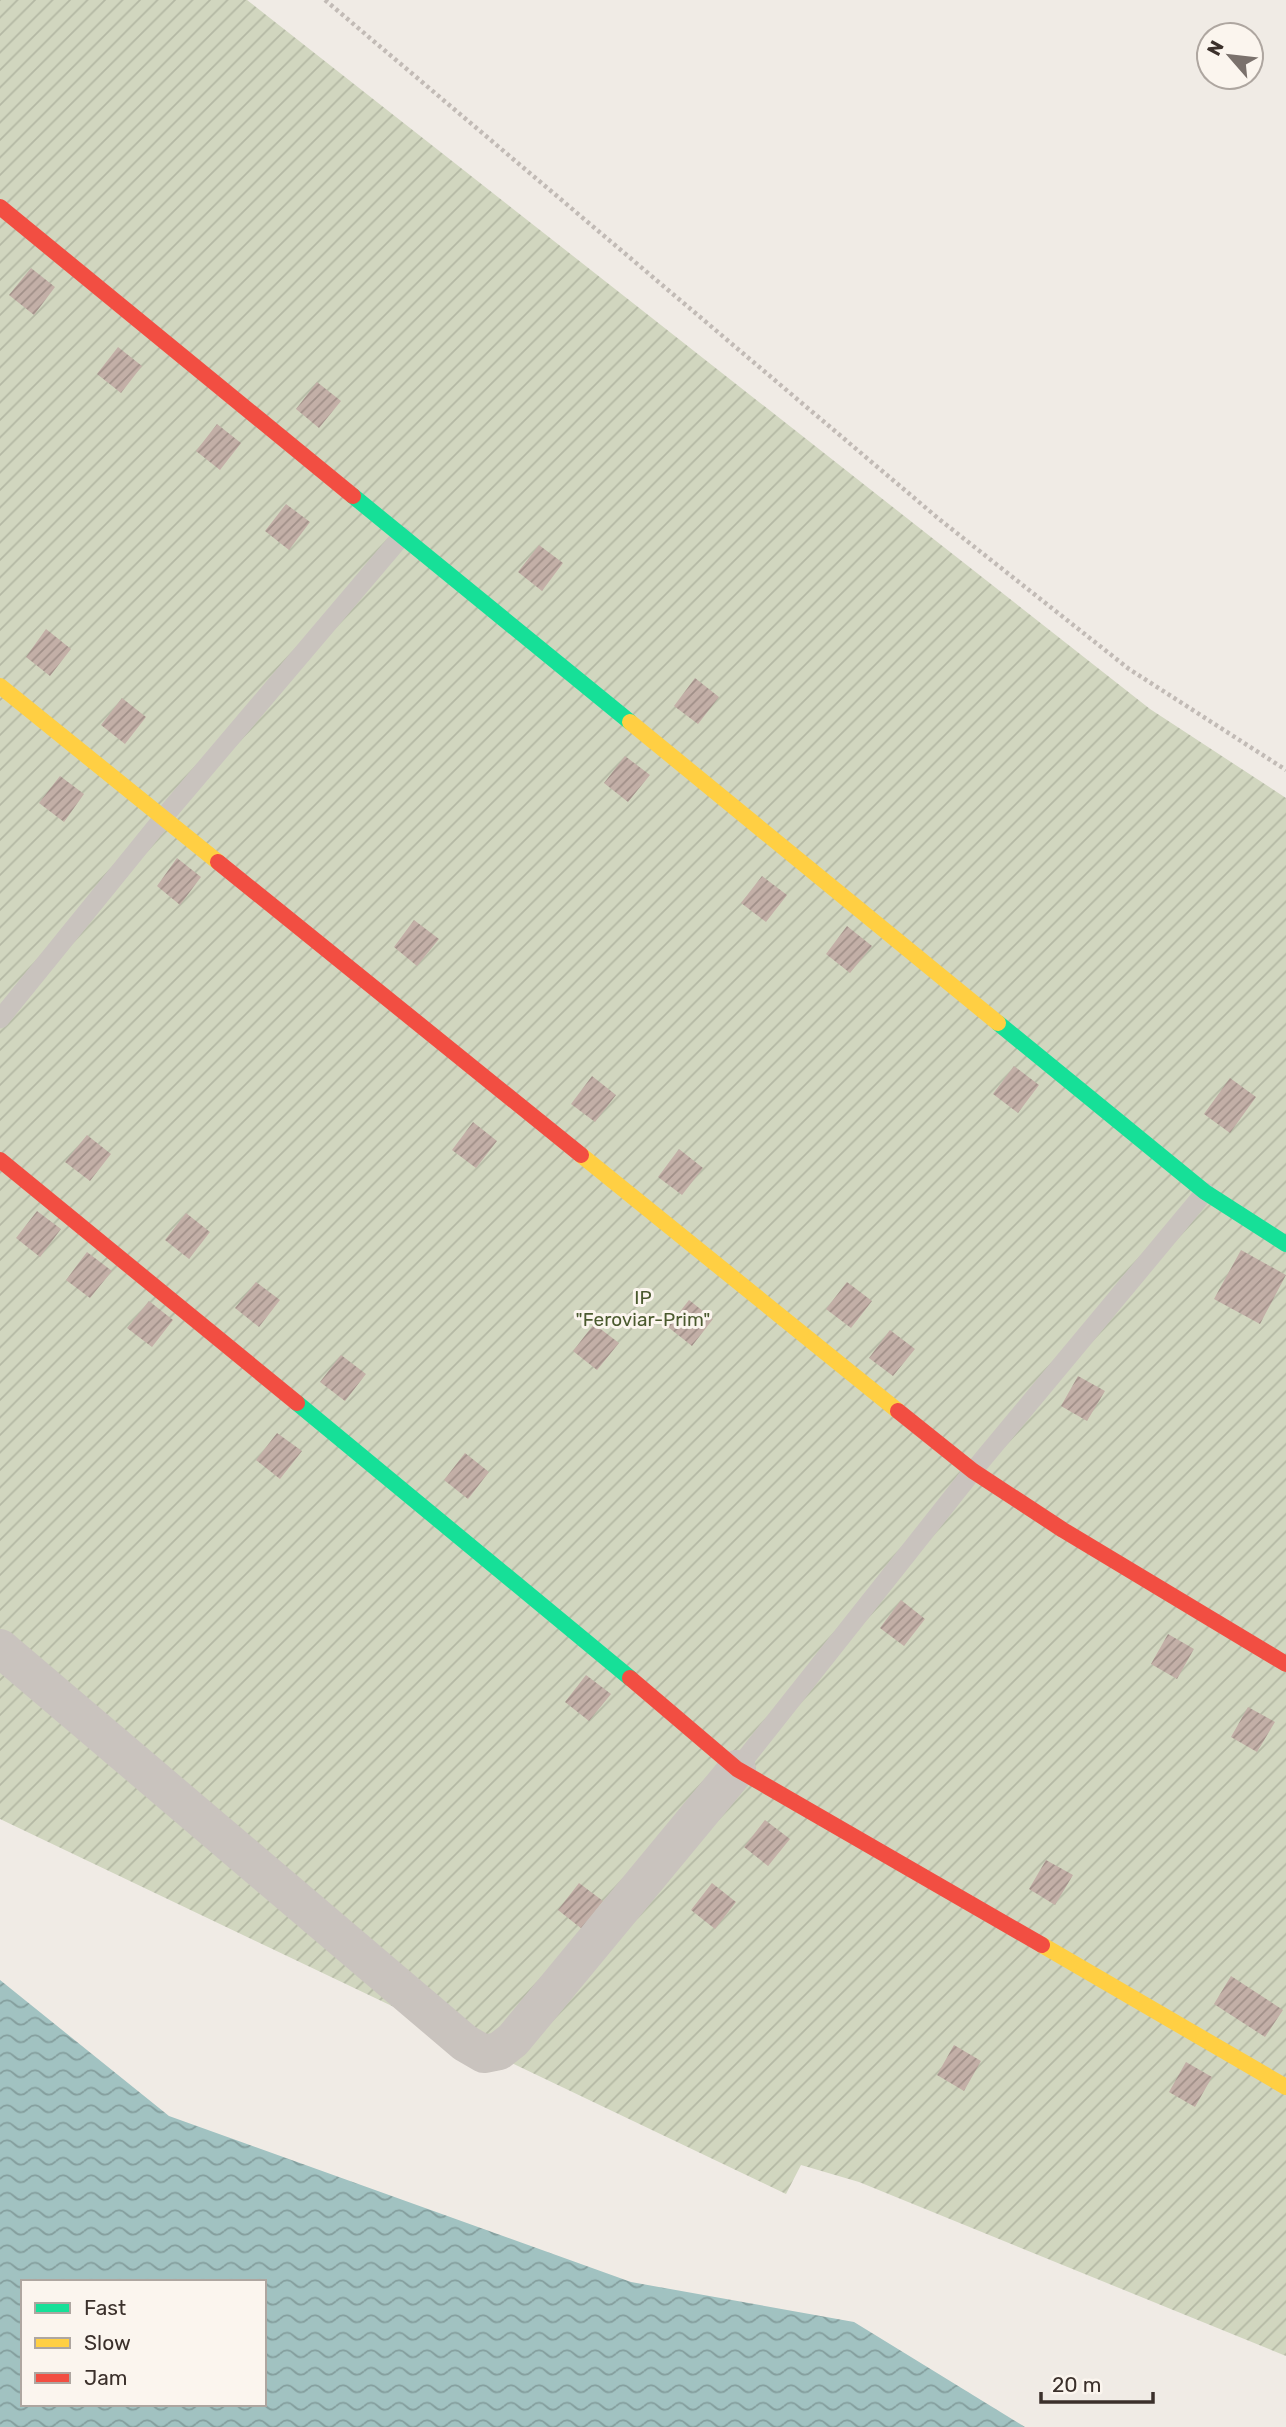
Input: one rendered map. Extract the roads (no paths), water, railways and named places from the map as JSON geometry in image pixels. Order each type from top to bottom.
[{"type":"street","points":[[0,207],[1205,1192],[1286,1244]]},
{"type":"street","points":[[0,686],[973,1471],[1063,1530],[1286,1664]]},
{"type":"street","points":[[0,1160],[571,1627],[737,1769],[1286,2087]]},
{"type":"street","points":[[0,1648],[465,2043],[484,2054],[499,2051],[513,2040],[737,1769]]},
{"type":"lane","points":[[0,1019],[163,818],[402,536]]},
{"type":"lane","points":[[737,1769],[973,1471],[1205,1192]]},
{"type":"water","points":[[0,1980],[169,2116],[631,2282],[854,2322],[1025,2427],[0,2427]]},
{"type":"park label","name":"IP \"Feroviar-Prim\"","points":[[643,1308]]}]
